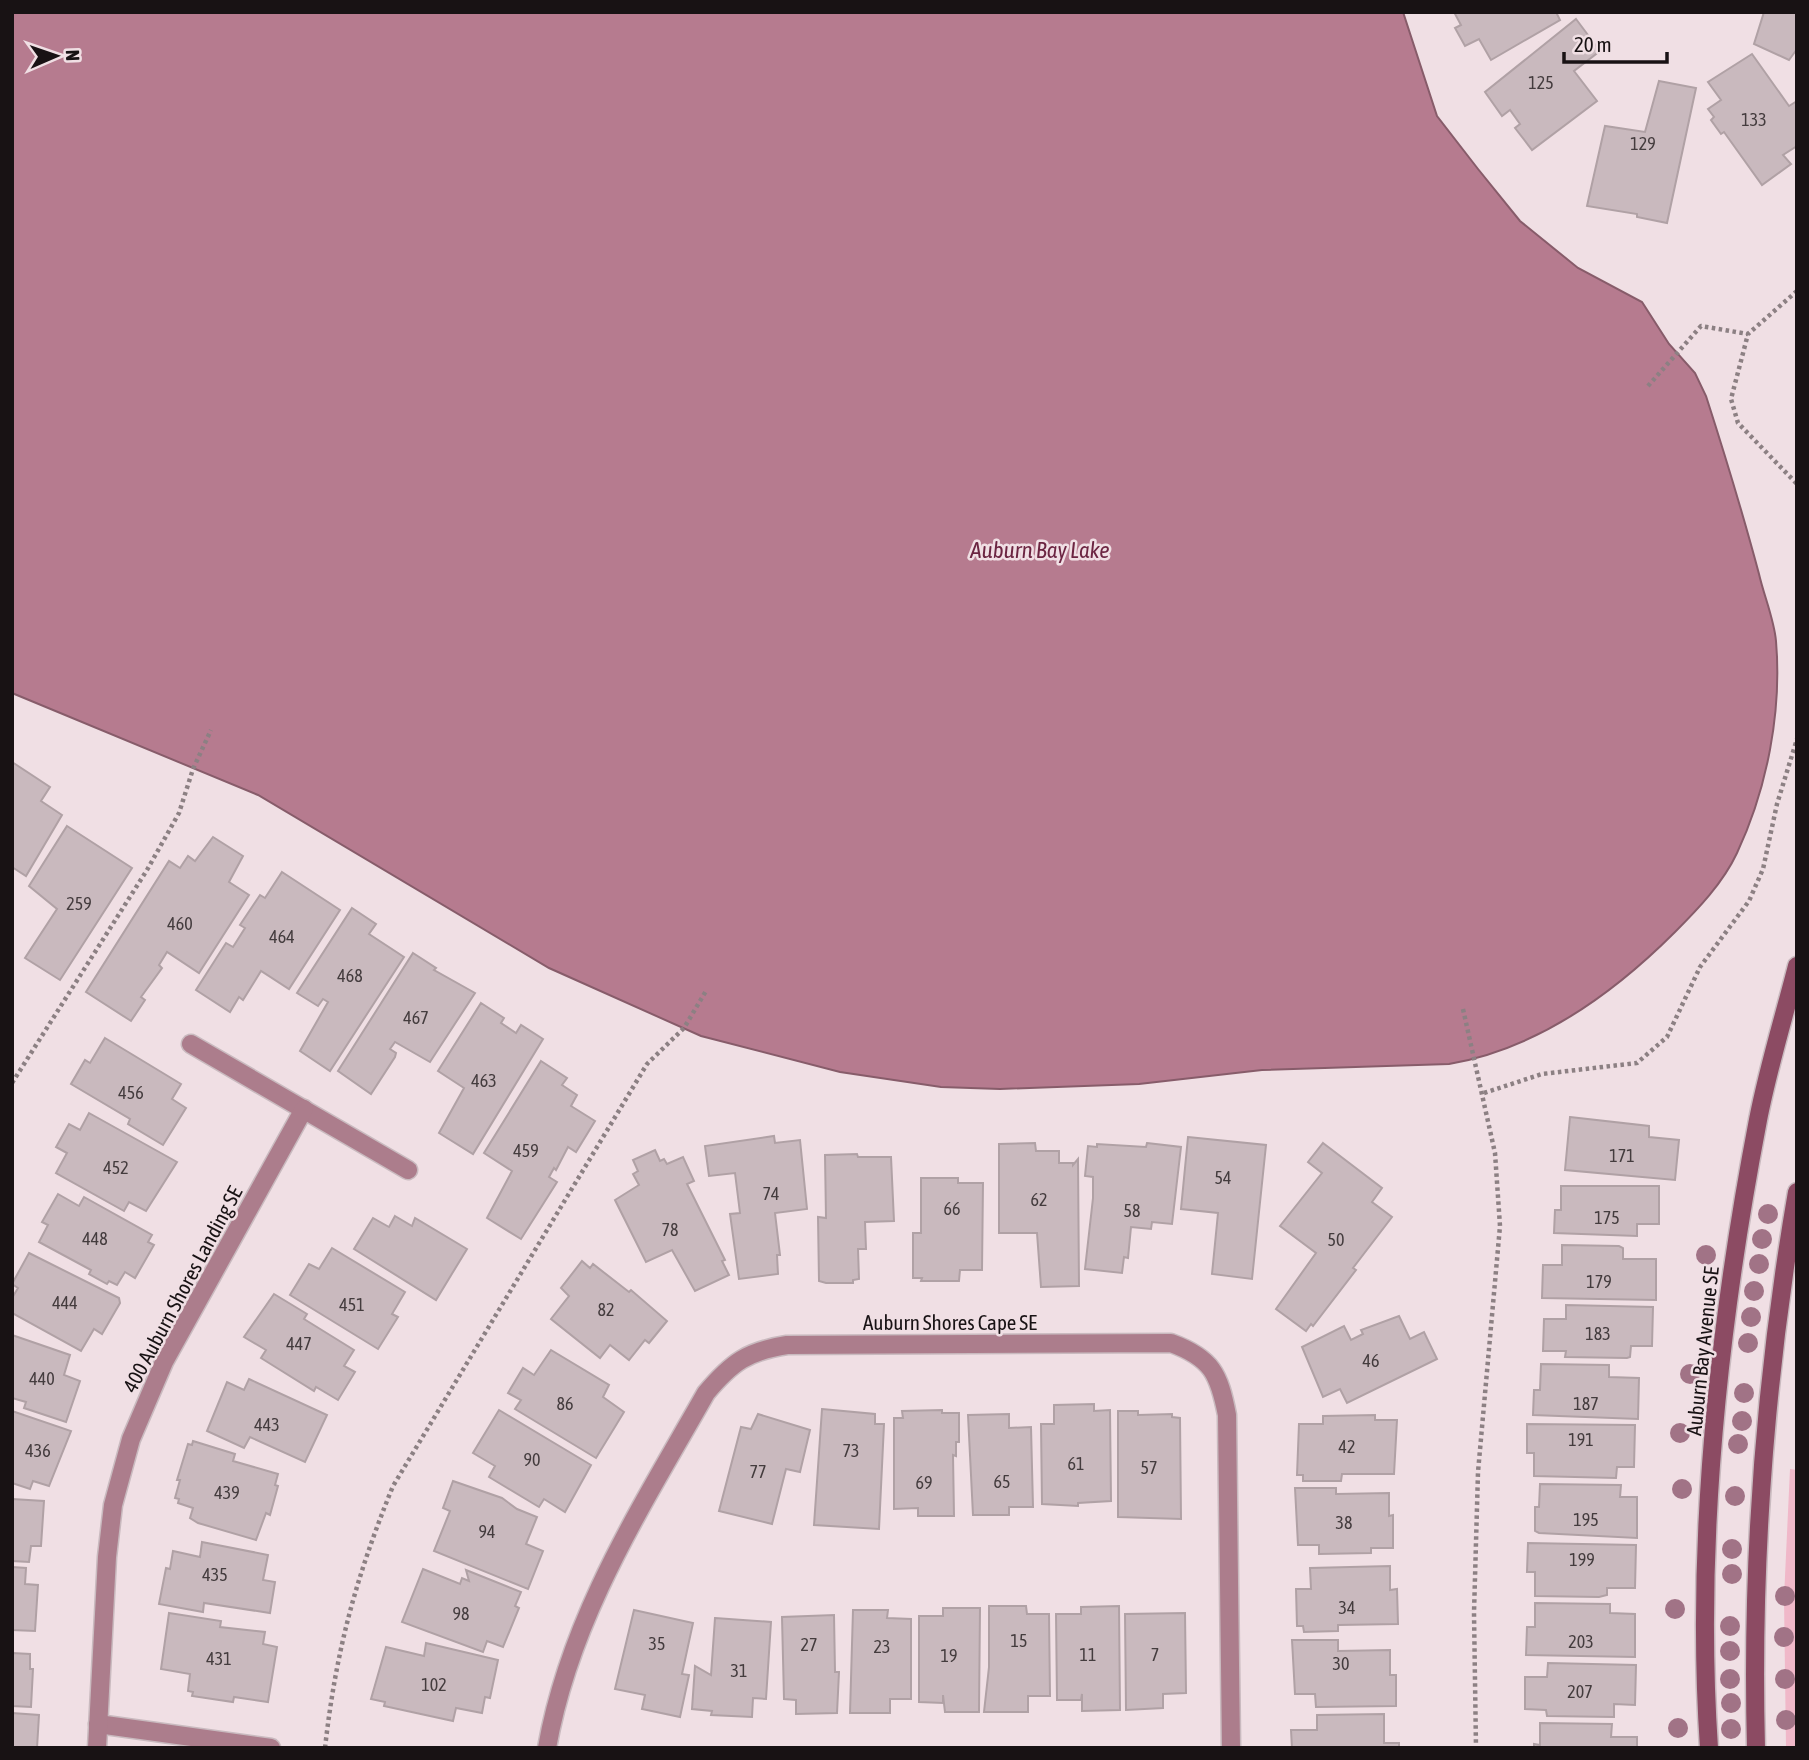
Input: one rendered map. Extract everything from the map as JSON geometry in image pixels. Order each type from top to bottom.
[{"type":"street","name":"Auburn Bay Avenue SE","points":[[1709,1748],[1705,1695],[1709,1509],[1723,1344],[1759,1117],[1797,966]]},
{"type":"street","points":[[191,1044],[408,1170]]},
{"type":"street","name":"400 Auburn Shores Landing SE","points":[[97,1748],[107,1557],[113,1505],[131,1439],[164,1362],[304,1109]]},
{"type":"street","points":[[1756,1748],[1757,1522],[1767,1386],[1797,1192]]},
{"type":"street","name":"Auburn Shores Cape SE","points":[[547,1748],[554,1704],[584,1617],[615,1555],[706,1392],[726,1369],[756,1349],[787,1345],[1158,1343],[1171,1343],[1196,1352],[1212,1367],[1221,1385],[1227,1415],[1231,1748]]},
{"type":"street","points":[[98,1724],[271,1748]]},
{"type":"path","points":[[1797,291],[1748,334],[1731,399],[1738,424],[1797,484]]},
{"type":"path","points":[[1648,386],[1701,326],[1748,334]]},
{"type":"path","points":[[12,1083],[160,847],[179,813],[193,769],[211,730]]},
{"type":"path","points":[[1484,1093],[1542,1074],[1637,1063],[1667,1037],[1700,967],[1749,901],[1762,869],[1797,739]]},
{"type":"path","points":[[325,1748],[342,1630],[366,1552],[393,1486],[647,1064],[684,1028],[706,992]]},
{"type":"path","points":[[1463,1009],[1484,1093],[1495,1153],[1500,1226],[1478,1472],[1474,1613],[1476,1748]]},
{"type":"shaded area","points":[[1790,1469],[1797,1470],[1797,1748],[1786,1748],[1784,1598]]},
{"type":"water","name":"Auburn Bay Lake","points":[[12,12],[1403,12],[1437,116],[1478,169],[1520,221],[1578,268],[1642,302],[1669,344],[1695,373],[1706,396],[1747,529],[1776,641],[1777,695],[1770,750],[1757,803],[1737,853],[1717,885],[1692,914],[1651,955],[1599,997],[1572,1016],[1513,1046],[1449,1064],[1262,1070],[1139,1084],[1000,1089],[941,1087],[840,1072],[701,1036],[549,968],[258,795],[12,693]]},
{"type":"building","points":[[1454,12],[1556,12],[1560,20],[1491,60],[1479,39],[1465,46],[1455,28],[1461,25]]},
{"type":"building","points":[[1764,12],[1797,12],[1797,49],[1789,60],[1754,44]]},
{"type":"building","points":[[1576,19],[1600,51],[1574,71],[1597,101],[1532,150],[1515,128],[1520,124],[1510,110],[1502,116],[1485,92]]},
{"type":"building","points":[[1752,54],[1789,106],[1797,101],[1797,146],[1783,155],[1791,164],[1762,185],[1724,132],[1721,134],[1711,120],[1714,117],[1708,109],[1721,100],[1708,82]]},
{"type":"building","points":[[1659,81],[1696,88],[1667,223],[1637,217],[1637,214],[1587,206],[1605,126],[1645,132]]},
{"type":"building","points":[[12,762],[50,787],[41,801],[62,815],[26,876],[12,867]]},
{"type":"building","points":[[67,826],[132,868],[60,980],[25,958],[57,909],[29,886]]},
{"type":"building","points":[[213,837],[243,856],[229,882],[249,895],[199,973],[167,952],[159,965],[162,968],[141,997],[145,1000],[131,1021],[86,992],[169,861],[180,868],[188,856],[195,861]]},
{"type":"building","points":[[282,872],[340,910],[289,989],[261,971],[243,1000],[239,997],[230,1012],[196,990],[226,943],[233,947],[245,928],[240,925],[260,895],[265,898]]},
{"type":"building","points":[[352,908],[376,924],[369,934],[404,957],[330,1071],[300,1051],[328,1002],[323,999],[318,1006],[297,993]]},
{"type":"building","points":[[413,953],[436,968],[434,970],[475,993],[430,1062],[395,1042],[390,1049],[396,1053],[395,1057],[371,1094],[338,1071]]},
{"type":"building","points":[[481,1003],[504,1018],[501,1023],[516,1033],[521,1025],[543,1039],[473,1154],[439,1133],[464,1088],[438,1071]]},
{"type":"building","points":[[105,1038],[181,1084],[172,1099],[186,1108],[163,1145],[128,1124],[130,1119],[71,1084],[85,1060],[90,1063]]},
{"type":"building","points":[[541,1061],[567,1078],[562,1085],[577,1095],[571,1106],[595,1121],[576,1152],[568,1147],[556,1170],[554,1168],[549,1177],[557,1182],[521,1239],[487,1218],[512,1171],[484,1153]]},
{"type":"building","points":[[89,1113],[177,1162],[146,1211],[129,1202],[124,1211],[56,1173],[67,1153],[56,1147],[69,1124],[80,1130]]},
{"type":"building","points":[[1570,1117],[1649,1126],[1649,1137],[1679,1140],[1675,1180],[1565,1170]]},
{"type":"building","points":[[774,1136],[775,1143],[800,1140],[807,1209],[775,1213],[780,1255],[777,1255],[778,1274],[739,1279],[730,1214],[740,1213],[735,1173],[709,1176],[705,1146]]},
{"type":"building","points":[[1188,1137],[1266,1145],[1252,1279],[1212,1274],[1218,1213],[1181,1209]]},
{"type":"building","points":[[1035,1143],[1036,1151],[1059,1151],[1059,1163],[1073,1165],[1078,1159],[1079,1286],[1041,1287],[1037,1233],[999,1233],[999,1144]]},
{"type":"building","points":[[1147,1143],[1181,1147],[1172,1224],[1152,1222],[1151,1229],[1131,1227],[1128,1258],[1124,1257],[1122,1273],[1085,1269],[1093,1198],[1093,1177],[1085,1176],[1088,1146],[1097,1147],[1097,1144],[1146,1147]]},
{"type":"building","points":[[1323,1143],[1382,1188],[1372,1202],[1392,1217],[1353,1268],[1356,1270],[1313,1326],[1311,1324],[1306,1331],[1276,1309],[1316,1253],[1280,1226],[1322,1173],[1308,1162]]},
{"type":"building","points":[[655,1150],[660,1161],[664,1159],[667,1164],[683,1157],[694,1181],[687,1184],[725,1260],[722,1261],[729,1275],[695,1291],[672,1250],[646,1262],[615,1200],[639,1185],[633,1174],[638,1171],[633,1160]]},
{"type":"building","points":[[857,1154],[858,1157],[891,1157],[894,1221],[865,1222],[866,1249],[858,1249],[859,1279],[853,1280],[853,1283],[826,1283],[819,1281],[818,1217],[826,1218],[825,1155]]},
{"type":"building","points":[[921,1178],[958,1178],[958,1183],[983,1183],[982,1270],[960,1270],[959,1281],[921,1281],[922,1278],[913,1278],[913,1233],[921,1233]]},
{"type":"building","points":[[1561,1186],[1659,1186],[1659,1224],[1637,1224],[1637,1236],[1554,1233],[1555,1210],[1561,1210]]},
{"type":"building","points":[[58,1194],[79,1206],[84,1197],[152,1235],[148,1242],[154,1245],[135,1278],[125,1272],[117,1285],[109,1281],[107,1284],[89,1274],[91,1270],[39,1242],[48,1225],[42,1222]]},
{"type":"building","points":[[395,1216],[412,1226],[415,1218],[467,1249],[436,1300],[354,1249],[373,1218],[389,1227]]},
{"type":"building","points":[[1562,1245],[1619,1246],[1623,1248],[1623,1259],[1656,1259],[1656,1300],[1542,1298],[1543,1265],[1562,1265]]},
{"type":"building","points":[[332,1248],[405,1292],[392,1314],[398,1317],[378,1349],[290,1295],[309,1264],[319,1269]]},
{"type":"building","points":[[29,1253],[119,1298],[120,1303],[102,1334],[94,1329],[81,1351],[12,1313],[12,1298],[18,1288],[12,1284]]},
{"type":"building","points":[[582,1261],[590,1268],[593,1264],[629,1292],[631,1290],[667,1321],[649,1343],[645,1340],[629,1360],[610,1345],[600,1358],[551,1319],[569,1296],[561,1288]]},
{"type":"building","points":[[274,1294],[307,1314],[304,1319],[354,1350],[344,1366],[355,1372],[338,1400],[316,1387],[314,1391],[261,1358],[266,1350],[244,1337]]},
{"type":"building","points":[[1566,1305],[1653,1307],[1652,1346],[1631,1346],[1630,1357],[1627,1358],[1565,1357],[1566,1351],[1543,1351],[1544,1319],[1566,1319]]},
{"type":"building","points":[[1399,1316],[1410,1339],[1424,1332],[1437,1359],[1347,1403],[1340,1389],[1323,1397],[1302,1347],[1344,1326],[1351,1340],[1363,1334],[1361,1330]]},
{"type":"building","points":[[12,1335],[70,1355],[64,1375],[80,1381],[66,1422],[24,1408],[26,1402],[12,1398]]},
{"type":"building","points":[[551,1350],[609,1385],[603,1397],[624,1412],[596,1458],[515,1409],[521,1400],[508,1393],[523,1368],[534,1375]]},
{"type":"building","points":[[1541,1364],[1609,1365],[1609,1377],[1639,1378],[1638,1419],[1533,1415],[1534,1390],[1540,1390]]},
{"type":"building","points":[[249,1379],[327,1415],[305,1462],[250,1437],[244,1448],[207,1431],[227,1382],[244,1390]]},
{"type":"building","points":[[1094,1404],[1094,1411],[1110,1410],[1111,1501],[1078,1503],[1078,1506],[1042,1504],[1041,1424],[1054,1424],[1054,1405]]},
{"type":"building","points":[[822,1409],[875,1414],[875,1424],[884,1424],[879,1529],[814,1525]]},
{"type":"building","points":[[499,1410],[591,1465],[565,1512],[544,1499],[539,1507],[489,1477],[495,1466],[473,1453]]},
{"type":"building","points":[[942,1410],[942,1413],[959,1413],[959,1442],[956,1442],[956,1456],[953,1455],[954,1516],[918,1516],[918,1508],[894,1509],[894,1418],[903,1418],[902,1411]]},
{"type":"building","points":[[12,1411],[71,1431],[49,1486],[33,1481],[30,1489],[12,1483]]},
{"type":"building","points":[[1118,1411],[1138,1411],[1138,1415],[1172,1414],[1172,1417],[1180,1418],[1181,1519],[1118,1517]]},
{"type":"building","points":[[758,1414],[810,1430],[800,1472],[786,1469],[772,1524],[719,1511],[741,1427],[751,1429]]},
{"type":"building","points":[[1009,1414],[1009,1428],[1031,1427],[1033,1507],[1009,1507],[1009,1515],[973,1515],[968,1415]]},
{"type":"building","points":[[1375,1415],[1375,1420],[1397,1420],[1394,1474],[1342,1474],[1341,1481],[1303,1481],[1303,1475],[1297,1475],[1299,1424],[1323,1424],[1323,1416]]},
{"type":"building","points":[[1527,1424],[1635,1425],[1634,1467],[1617,1467],[1616,1478],[1534,1476],[1534,1453],[1527,1453]]},
{"type":"building","points":[[193,1441],[235,1454],[233,1461],[278,1474],[275,1485],[278,1486],[270,1515],[266,1513],[256,1540],[198,1523],[190,1518],[193,1508],[178,1503],[179,1499],[175,1498],[180,1480],[177,1480],[188,1444],[192,1445]]},
{"type":"building","points":[[453,1481],[502,1498],[517,1509],[537,1517],[526,1544],[543,1551],[528,1589],[434,1551],[450,1511],[443,1508]]},
{"type":"building","points":[[1540,1484],[1621,1485],[1620,1497],[1637,1497],[1637,1538],[1535,1531],[1535,1507],[1539,1507]]},
{"type":"building","points":[[1295,1488],[1336,1488],[1336,1494],[1389,1493],[1389,1516],[1393,1515],[1393,1548],[1371,1548],[1371,1553],[1319,1554],[1319,1545],[1298,1545]]},
{"type":"building","points":[[12,1499],[44,1501],[41,1546],[31,1546],[29,1562],[12,1561]]},
{"type":"building","points":[[202,1542],[268,1555],[263,1580],[275,1582],[270,1613],[204,1603],[203,1612],[159,1604],[166,1568],[170,1569],[173,1551],[200,1557]]},
{"type":"building","points":[[1528,1543],[1636,1545],[1635,1588],[1607,1588],[1607,1595],[1599,1597],[1535,1596],[1535,1572],[1527,1572]]},
{"type":"building","points":[[1390,1566],[1390,1590],[1397,1589],[1398,1624],[1338,1625],[1338,1631],[1304,1632],[1303,1626],[1297,1626],[1296,1589],[1311,1589],[1310,1568]]},
{"type":"building","points":[[12,1567],[26,1568],[25,1584],[38,1585],[35,1631],[12,1630]]},
{"type":"building","points":[[423,1569],[460,1584],[462,1578],[469,1581],[466,1570],[521,1592],[515,1606],[519,1608],[503,1647],[487,1641],[483,1652],[402,1622]]},
{"type":"building","points":[[1535,1603],[1610,1604],[1610,1613],[1635,1614],[1635,1657],[1526,1655],[1527,1627],[1535,1627]]},
{"type":"building","points":[[989,1606],[1026,1606],[1027,1614],[1049,1614],[1050,1696],[1028,1696],[1028,1712],[984,1712],[989,1667]]},
{"type":"building","points":[[1119,1606],[1120,1710],[1082,1711],[1082,1694],[1081,1700],[1057,1700],[1056,1614],[1081,1614],[1081,1607]]},
{"type":"building","points":[[943,1608],[980,1608],[979,1712],[945,1712],[943,1695],[943,1703],[919,1702],[919,1616],[943,1616]]},
{"type":"building","points":[[634,1610],[693,1623],[682,1674],[689,1675],[680,1717],[642,1709],[645,1695],[615,1689]]},
{"type":"building","points":[[853,1610],[888,1610],[887,1618],[911,1619],[911,1699],[890,1699],[890,1713],[850,1713]]},
{"type":"building","points":[[169,1613],[221,1621],[220,1627],[265,1632],[263,1644],[277,1647],[268,1702],[234,1697],[233,1702],[192,1696],[193,1692],[188,1691],[190,1674],[161,1669]]},
{"type":"building","points":[[1185,1613],[1186,1693],[1163,1694],[1163,1708],[1126,1710],[1125,1614]]},
{"type":"building","points":[[834,1615],[835,1672],[839,1672],[837,1713],[796,1714],[796,1700],[784,1699],[782,1617]]},
{"type":"building","points":[[715,1618],[771,1622],[766,1699],[753,1698],[752,1717],[711,1715],[712,1711],[692,1709],[695,1666],[711,1675]]},
{"type":"building","points":[[1292,1640],[1338,1640],[1338,1651],[1390,1650],[1390,1675],[1396,1675],[1396,1706],[1316,1707],[1315,1694],[1295,1694]]},
{"type":"building","points":[[426,1643],[498,1660],[490,1698],[485,1697],[482,1713],[456,1708],[453,1721],[384,1706],[385,1702],[371,1699],[386,1647],[424,1656]]},
{"type":"building","points":[[12,1653],[30,1654],[30,1669],[33,1669],[31,1707],[12,1706]]},
{"type":"building","points":[[1548,1663],[1636,1665],[1635,1705],[1614,1704],[1614,1717],[1547,1716],[1546,1710],[1525,1709],[1525,1677],[1547,1677]]},
{"type":"building","points":[[12,1713],[39,1715],[37,1748],[12,1748]]},
{"type":"building","points":[[1384,1714],[1384,1743],[1399,1743],[1399,1748],[1292,1748],[1291,1730],[1317,1730],[1317,1715]]},
{"type":"building","points":[[1540,1723],[1612,1724],[1611,1737],[1637,1737],[1637,1748],[1534,1748],[1534,1744],[1540,1745]]}]
